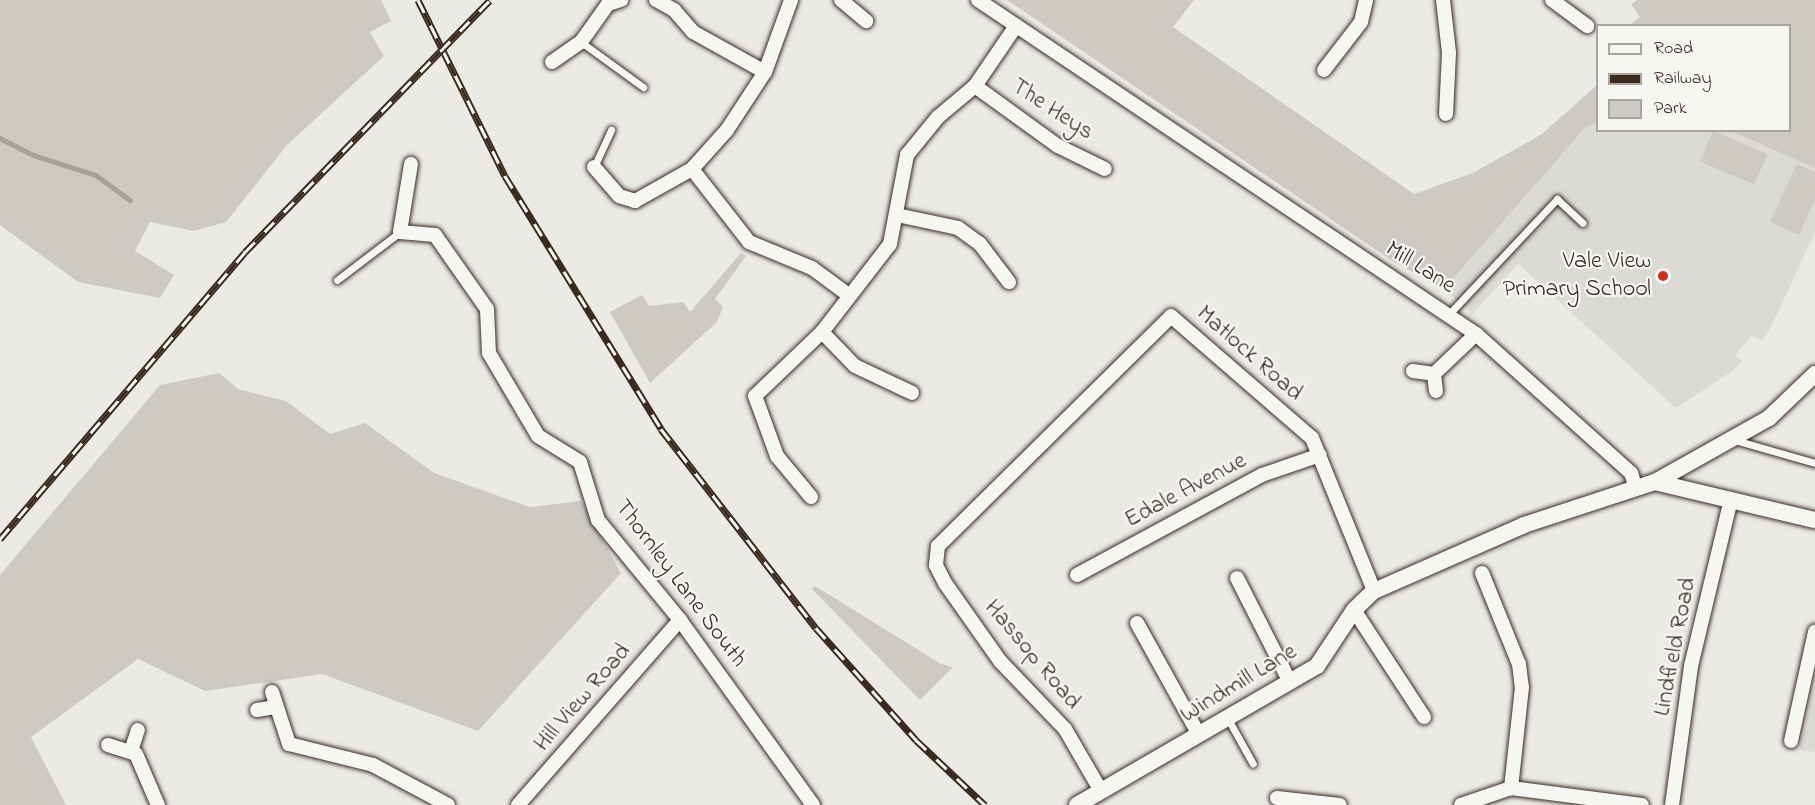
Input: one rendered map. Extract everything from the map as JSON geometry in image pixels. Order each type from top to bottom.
[{"type":"street","points":[[552,62],[581,42],[608,4],[621,0]]},
{"type":"street","points":[[657,0],[693,32],[765,72]]},
{"type":"street","points":[[594,167],[619,196],[635,201],[692,169],[727,130],[765,72],[791,0]]},
{"type":"street","points":[[841,0],[866,21]]},
{"type":"street","name":"Mill Lane","points":[[978,0],[1449,314],[1476,334],[1631,473],[1635,485]]},
{"type":"street","points":[[1324,70],[1362,22],[1366,0]]},
{"type":"street","points":[[1443,0],[1449,53],[1446,114]]},
{"type":"street","points":[[1552,0],[1587,26]]},
{"type":"street","points":[[811,496],[777,456],[755,396],[822,332],[847,294],[890,244],[907,155],[938,117],[975,86],[1016,26]]},
{"type":"street","name":"The Heys","points":[[975,86],[1058,146],[1105,169]]},
{"type":"street","points":[[400,232],[411,164]]},
{"type":"street","points":[[692,169],[749,242],[812,268],[847,294]]},
{"type":"street","points":[[897,215],[958,228],[980,243],[1009,282]]},
{"type":"street","name":"Thornley Lane South","points":[[400,232],[435,235],[442,244],[487,309],[489,353],[538,436],[580,462],[598,520],[680,620],[813,805]]},
{"type":"street","name":"Matlock Road","points":[[939,546],[1171,316],[1312,438],[1374,591]]},
{"type":"street","points":[[822,332],[855,366],[912,393]]},
{"type":"street","points":[[1434,374],[1476,334]]},
{"type":"street","points":[[1413,371],[1434,374]]},
{"type":"street","points":[[1434,374],[1436,391]]},
{"type":"street","points":[[1635,485],[1655,482],[1736,440],[1815,374]]},
{"type":"street","name":"Edale Avenue","points":[[1077,575],[1262,475],[1320,455]]},
{"type":"street","points":[[1699,459],[1696,477],[1705,493]]},
{"type":"street","points":[[1655,482],[1815,520]]},
{"type":"street","name":"Windmill Lane","points":[[1077,805],[1317,666],[1354,610],[1374,591],[1524,525],[1635,485]]},
{"type":"street","name":"Lindfield Road","points":[[1672,805],[1691,666],[1731,500]]},
{"type":"street","name":"Hassop Road","points":[[939,546],[936,565],[945,583],[1000,661],[1065,729],[1101,791]]},
{"type":"street","points":[[1482,573],[1519,664],[1522,687],[1511,788]]},
{"type":"street","points":[[1237,578],[1290,681]]},
{"type":"street","points":[[1354,610],[1424,717]]},
{"type":"street","name":"Hill View Road","points":[[518,805],[680,620]]},
{"type":"street","points":[[1137,623],[1199,735]]},
{"type":"street","points":[[1791,741],[1815,632]]},
{"type":"street","points":[[272,692],[275,707],[289,744],[373,765],[448,805]]},
{"type":"street","points":[[257,710],[275,707]]},
{"type":"street","points":[[131,751],[138,730]]},
{"type":"street","points":[[108,745],[131,751],[149,775],[158,805]]},
{"type":"street","points":[[1461,805],[1511,788],[1642,805]]},
{"type":"street","points":[[1277,798],[1340,805]]},
{"type":"lane","points":[[581,42],[643,87]]},
{"type":"lane","points":[[594,167],[611,130]]},
{"type":"lane","points":[[1449,314],[1557,200],[1583,223]]},
{"type":"lane","points":[[337,280],[400,232]]},
{"type":"lane","points":[[1736,440],[1815,463]]},
{"type":"lane","points":[[1228,718],[1253,764]]},
{"type":"shaded area","name":"Vale View Primary School","points":[[1596,122],[1596,132],[1733,132],[1815,168],[1815,232],[1770,329],[1762,341],[1752,335],[1735,355],[1742,361],[1731,372],[1676,408],[1518,264],[1469,318],[1470,311],[1444,289],[1586,127]]},
{"type":"shaded area","points":[[1815,684],[1815,752],[1799,750]]},
{"type":"green space","points":[[0,0],[381,0],[391,21],[370,32],[384,56],[287,145],[226,222],[194,231],[150,222],[135,251],[174,275],[160,298],[78,282],[0,225]]},
{"type":"green space","points":[[1007,0],[1194,0],[1173,27],[1414,194],[1473,173],[1542,134],[1596,86],[1596,122],[1586,127],[1444,289],[1391,260]]},
{"type":"green space","points":[[1637,0],[1815,0],[1815,168],[1733,132],[1791,132],[1791,24],[1631,24],[1640,17],[1631,4]]},
{"type":"green space","points":[[1713,132],[1767,154],[1754,184],[1700,161]]},
{"type":"green space","points":[[1797,164],[1815,172],[1815,199],[1799,235],[1770,222]]},
{"type":"green space","points":[[741,253],[746,256],[715,299],[723,307],[717,322],[650,383],[610,312],[642,295],[649,306],[683,302],[690,312]]},
{"type":"green space","points":[[219,373],[238,389],[286,401],[330,434],[365,423],[434,473],[530,507],[581,501],[621,573],[478,731],[322,674],[205,691],[138,659],[31,737],[66,805],[0,805],[0,575],[160,385]]},
{"type":"green space","points":[[815,586],[941,664],[953,667],[920,700],[812,589]]},
{"type":"waterway","points":[[0,138],[33,155],[96,175],[130,200]]},
{"type":"railway","points":[[418,0],[505,176],[661,429],[816,628],[916,740],[985,805]]},
{"type":"railway","points":[[0,539],[245,252],[490,0]]},
{"type":"place","name":"Vale View Primary School","points":[[1663,276]]}]
